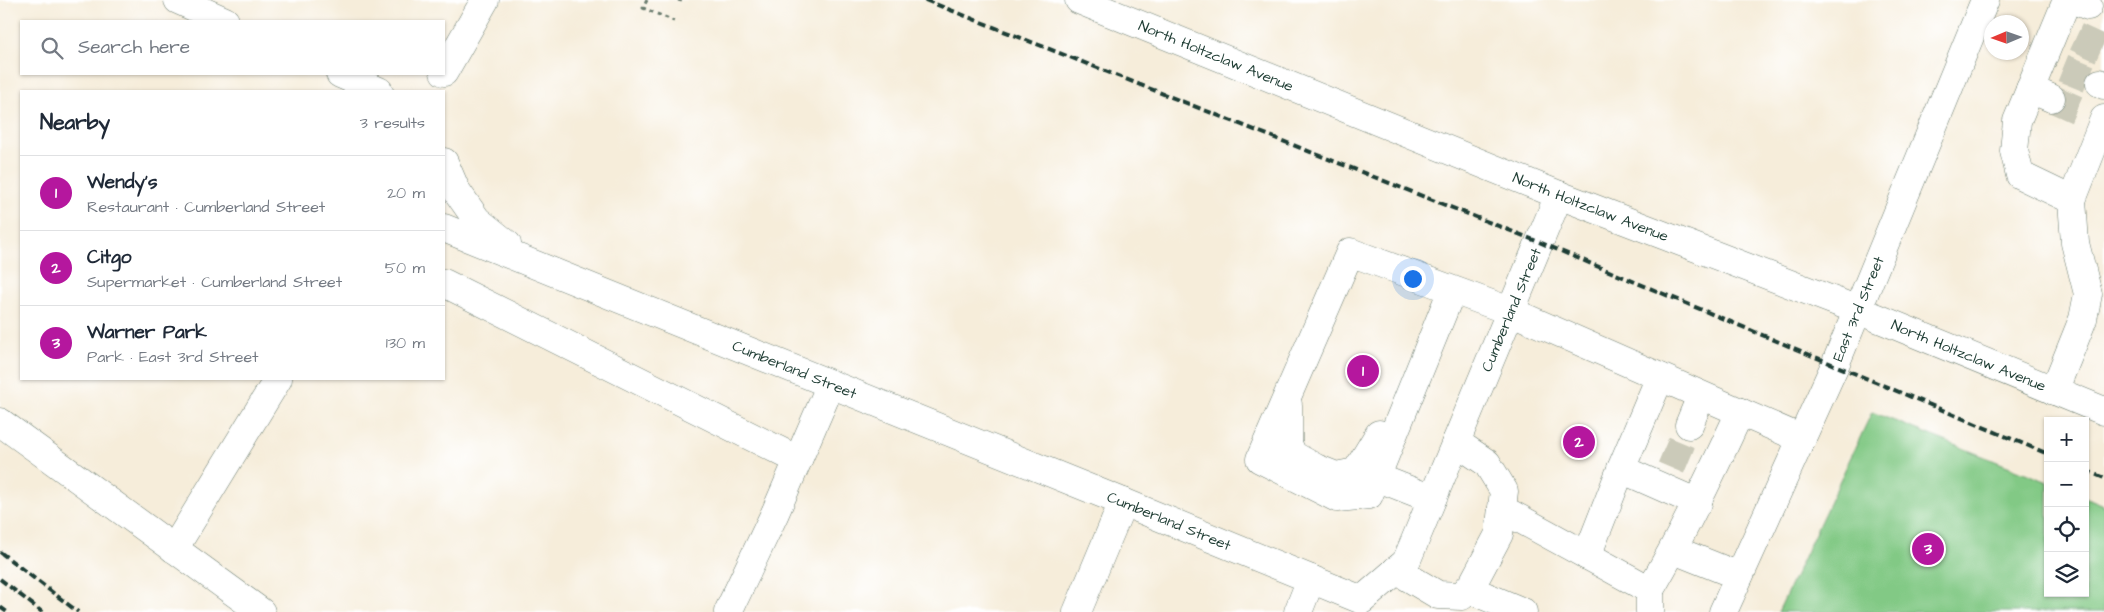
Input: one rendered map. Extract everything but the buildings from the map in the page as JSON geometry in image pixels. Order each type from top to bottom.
[{"type":"main road","points":[[178,0],[223,20]]},
{"type":"main road","points":[[445,71],[485,0]]},
{"type":"main road","name":"North Holtzclaw Avenue","points":[[1079,0],[1559,195],[1858,310],[2104,411]]},
{"type":"main road","name":"East 3rd Street","points":[[1723,612],[1802,439],[1858,310],[1985,0]]},
{"type":"main road","points":[[2072,200],[2020,175],[2014,151],[2017,121],[2040,94],[2066,33],[2076,2]]},
{"type":"main road","points":[[342,75],[377,90]]},
{"type":"main road","points":[[2054,391],[2083,319],[2088,294],[2075,242],[2072,200],[2098,117]]},
{"type":"main road","name":"Cumberland Street","points":[[445,164],[456,190],[477,220],[513,249],[553,272]]},
{"type":"main road","name":"Cumberland Street","points":[[445,228],[1362,600],[1406,562],[1559,195]]},
{"type":"main road","points":[[1452,290],[1369,495],[1337,498],[1260,459],[1350,252],[1510,311],[1802,439]]},
{"type":"main road","points":[[445,284],[798,460]]},
{"type":"main road","points":[[1288,391],[1288,444],[1292,455],[1336,476],[1356,472],[1377,441],[1414,344],[1440,321]]},
{"type":"main road","points":[[1586,556],[1660,377]]},
{"type":"main road","points":[[174,549],[277,380]]},
{"type":"main road","points":[[728,612],[775,513],[831,384]]},
{"type":"main road","points":[[1689,425],[1701,396]]},
{"type":"main road","points":[[1502,509],[1586,556],[1650,601],[1740,412]]},
{"type":"main road","points":[[0,422],[261,612]]},
{"type":"main road","points":[[1396,570],[1438,595],[1462,596],[1473,583],[1499,534],[1504,491],[1488,462],[1456,442]]},
{"type":"main road","points":[[1621,469],[1667,478],[1698,503]]},
{"type":"main road","points":[[1376,477],[1432,499]]},
{"type":"main road","points":[[1077,612],[1123,502]]},
{"type":"main road","points":[[1674,550],[1739,576]]},
{"type":"main road","points":[[1298,612],[1311,579]]},
{"type":"main road","points":[[1468,589],[1523,612]]},
{"type":"path","points":[[647,0],[643,8],[674,21]]},
{"type":"green space","points":[[1872,412],[2044,480],[2044,597],[2089,597],[2089,499],[2104,505],[2104,612],[1778,612]]},
{"type":"tunnel","points":[[2076,37],[2104,50]]},
{"type":"tunnel","points":[[2063,68],[2100,83]]},
{"type":"tunnel","points":[[2051,98],[2087,114]]},
{"type":"tunnel","points":[[1671,468],[1689,425]]},
{"type":"railway","points":[[925,0],[1539,242],[2044,452]]},
{"type":"railway","points":[[2089,472],[2104,478]]},
{"type":"railway","points":[[0,552],[78,612]]},
{"type":"railway","points":[[0,579],[42,612]]},
{"type":"railway","points":[[0,607],[7,612]]},
{"type":"place","name":"Wendy's","points":[[1363,371]]},
{"type":"place","name":"Citgo","points":[[1579,442]]},
{"type":"place","name":"Warner Park","points":[[1928,549]]}]
